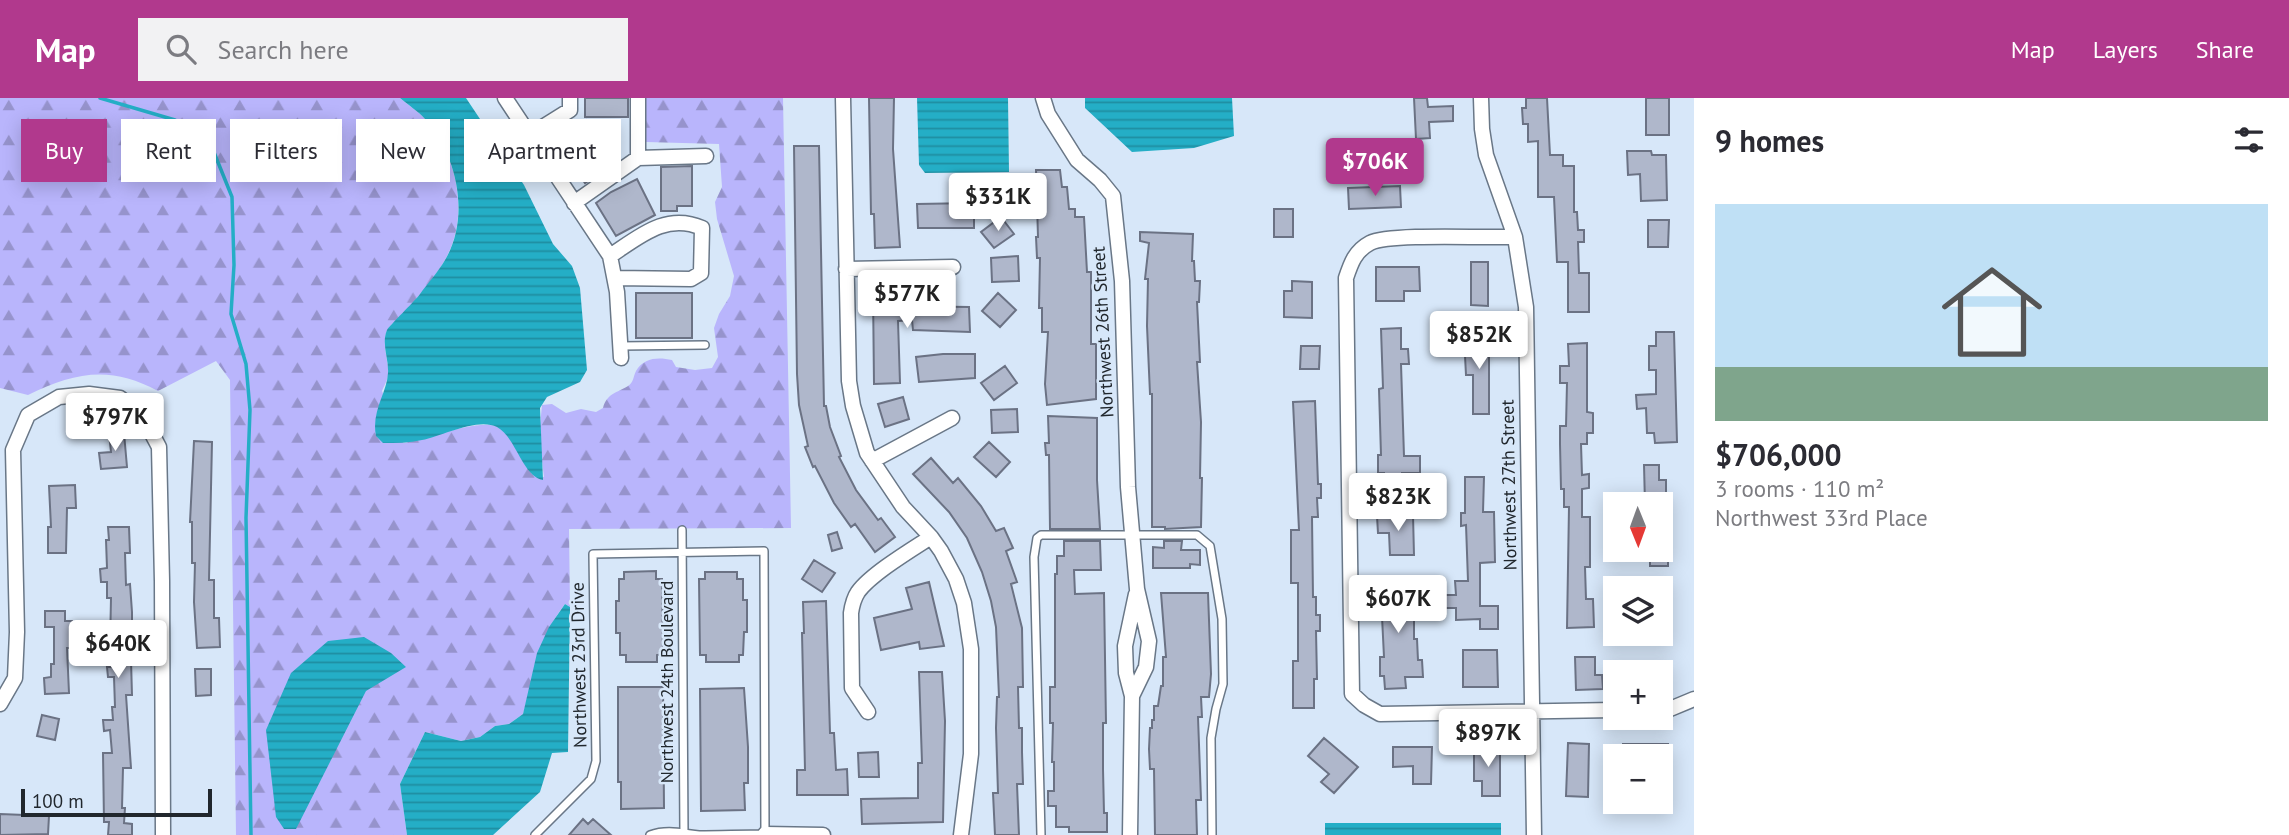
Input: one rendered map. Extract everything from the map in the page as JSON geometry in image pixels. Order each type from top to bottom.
[{"type":"street","points":[[505,98],[519,119]]},
{"type":"street","points":[[638,98],[638,159]]},
{"type":"street","points":[[843,98],[849,381],[859,429],[872,461],[903,506],[931,537],[956,579],[969,627],[971,754],[961,835]]},
{"type":"street","name":"Northwest 26th Street","points":[[1043,98],[1048,114],[1077,160],[1100,180],[1113,196],[1122,281],[1132,537],[1137,589],[1148,631],[1149,653],[1146,667],[1132,696]]},
{"type":"street","name":"Northwest 27th Street","points":[[1481,98],[1486,155],[1514,237],[1527,307],[1534,835]]},
{"type":"street","points":[[551,119],[570,104]]},
{"type":"street","points":[[574,203],[638,159],[706,156]]},
{"type":"street","points":[[560,182],[610,256],[615,278],[621,352]]},
{"type":"street","points":[[610,256],[661,225],[671,222],[688,222],[702,229],[701,273],[691,279],[615,278]]},
{"type":"street","points":[[1514,237],[1382,238],[1359,250],[1351,262],[1346,278],[1346,371],[1352,694],[1380,714],[1603,710]]},
{"type":"street","points":[[846,269],[953,267]]},
{"type":"street","points":[[2,703],[15,678],[13,450],[28,415],[59,397],[89,394],[120,398],[142,415],[159,447],[163,835]]},
{"type":"street","points":[[872,461],[952,418]]},
{"type":"street","points":[[868,712],[852,688],[850,613],[853,603],[858,592],[869,581],[931,537]]},
{"type":"street","name":"Northwest 26th Street","points":[[1130,835],[1132,696],[1126,673],[1125,646],[1137,589]]},
{"type":"street","points":[[1673,708],[1694,699]]},
{"type":"street","points":[[765,834],[823,835]]},
{"type":"lane","points":[[621,352],[705,345]]},
{"type":"lane","name":"Northwest 24th Boulevard","points":[[682,530],[684,833]]},
{"type":"lane","points":[[1041,835],[1034,557],[1037,538],[1041,535],[1197,535],[1210,546],[1223,619],[1224,658],[1223,684],[1212,738],[1212,835]]},
{"type":"lane","points":[[650,835],[659,832],[699,835],[765,834],[764,551],[682,552]]},
{"type":"lane","name":"Northwest 23rd Drive","points":[[535,835],[591,779],[596,761],[593,554],[682,552]]},
{"type":"green space","points":[[0,98],[400,98],[425,119],[356,119],[356,182],[450,182],[450,162],[456,186],[457,223],[453,241],[442,265],[388,329],[385,346],[388,376],[382,391],[403,443],[468,427],[492,425],[500,428],[509,437],[532,474],[544,477],[539,437],[542,405],[552,404],[566,413],[581,409],[596,412],[603,408],[610,396],[630,384],[639,366],[647,361],[657,358],[672,360],[676,367],[695,370],[712,368],[718,357],[714,328],[730,296],[734,276],[717,219],[715,202],[722,187],[719,144],[646,142],[646,98],[783,98],[791,528],[569,529],[570,607],[565,604],[542,644],[523,714],[509,724],[495,726],[480,737],[461,741],[425,732],[400,784],[407,835],[236,835],[230,380],[216,361],[158,391],[124,377],[108,375],[61,381],[28,395],[0,388]]},
{"type":"water","points":[[400,98],[466,98],[480,119],[464,119],[464,182],[522,182],[553,244],[572,266],[580,288],[587,370],[580,382],[547,397],[540,408],[543,480],[530,471],[504,432],[497,427],[480,424],[407,442],[383,443],[376,436],[377,410],[388,373],[385,341],[387,330],[417,298],[442,264],[453,243],[457,224],[459,206],[457,186],[450,163],[450,119],[425,119]]},
{"type":"water","points":[[917,98],[1008,98],[1009,172],[925,173],[919,165]]},
{"type":"water","points":[[1085,98],[1232,98],[1234,136],[1194,148],[1132,152],[1085,108]]},
{"type":"water","points":[[565,604],[570,607],[568,752],[552,753],[540,792],[493,835],[407,835],[400,784],[425,732],[461,741],[480,737],[495,726],[509,724],[523,714],[537,653],[549,627]]},
{"type":"water","points":[[364,637],[391,653],[406,667],[366,691],[296,829],[284,829],[276,817],[266,730],[291,673],[328,641]]},
{"type":"water","points":[[1325,823],[1501,823],[1501,835],[1325,835]]},
{"type":"building","points":[[585,98],[628,98],[628,117],[585,117]]},
{"type":"building","points":[[869,98],[894,98],[893,149],[900,247],[875,248],[874,214],[871,214]]},
{"type":"building","points":[[1414,98],[1427,98],[1428,107],[1453,106],[1453,121],[1429,122],[1430,138],[1416,139]]},
{"type":"building","points":[[1526,98],[1547,98],[1550,155],[1563,155],[1563,166],[1574,166],[1574,212],[1577,212],[1578,230],[1584,230],[1584,242],[1578,242],[1579,273],[1589,273],[1589,312],[1568,312],[1568,262],[1557,262],[1554,197],[1538,197],[1538,141],[1528,142],[1528,124],[1523,124],[1522,108],[1526,108]]},
{"type":"building","points":[[1646,98],[1669,98],[1669,135],[1646,135]]},
{"type":"building","points":[[794,146],[819,146],[824,406],[841,456],[839,457],[856,490],[878,520],[881,518],[895,537],[875,552],[855,524],[851,527],[834,503],[805,447],[808,446],[799,405],[797,374]]},
{"type":"building","points":[[1627,151],[1651,151],[1652,155],[1666,155],[1667,200],[1641,201],[1640,174],[1628,175]]},
{"type":"building","points":[[692,166],[692,206],[677,206],[677,211],[661,211],[661,167]]},
{"type":"building","points":[[1036,170],[1060,170],[1062,187],[1067,187],[1069,209],[1075,209],[1075,217],[1084,217],[1087,272],[1091,272],[1091,344],[1096,344],[1096,399],[1047,405],[1045,384],[1048,332],[1042,332],[1042,308],[1039,308]]},
{"type":"building","points":[[637,179],[655,215],[616,236],[596,203]]},
{"type":"building","points":[[1400,186],[1401,207],[1349,209],[1348,188]]},
{"type":"building","points":[[974,203],[974,228],[918,228],[917,204]]},
{"type":"building","points":[[1274,209],[1293,209],[1293,237],[1274,237]]},
{"type":"building","points":[[1001,217],[1014,234],[994,248],[981,232]]},
{"type":"building","points":[[1648,220],[1669,220],[1668,247],[1648,247]]},
{"type":"building","points":[[1140,232],[1193,234],[1192,261],[1195,281],[1200,281],[1197,302],[1200,362],[1197,362],[1201,422],[1201,527],[1152,527],[1152,394],[1147,326],[1148,279],[1145,279],[1149,243],[1140,241]]},
{"type":"building","points":[[1018,256],[1019,281],[992,282],[991,258]]},
{"type":"building","points":[[1471,262],[1488,262],[1488,306],[1471,305]]},
{"type":"building","points":[[1376,267],[1419,267],[1420,291],[1404,291],[1404,301],[1376,301]]},
{"type":"building","points":[[1292,281],[1312,282],[1312,318],[1284,317],[1284,291],[1292,291]]},
{"type":"building","points":[[873,291],[898,291],[898,306],[969,307],[970,332],[913,330],[912,320],[898,321],[900,383],[874,384]]},
{"type":"building","points":[[636,293],[692,293],[692,338],[636,338]]},
{"type":"building","points":[[998,293],[1016,310],[1000,327],[982,311]]},
{"type":"building","points":[[1401,328],[1401,349],[1408,349],[1409,364],[1401,364],[1404,456],[1420,456],[1420,473],[1402,473],[1402,492],[1384,492],[1384,473],[1378,473],[1378,455],[1381,455],[1379,389],[1383,388],[1381,329]]},
{"type":"building","points":[[1656,332],[1674,332],[1677,442],[1655,443],[1654,433],[1647,433],[1646,408],[1637,409],[1636,395],[1656,394],[1656,370],[1649,370],[1649,346],[1656,346]]},
{"type":"building","points":[[1489,335],[1489,414],[1473,414],[1473,375],[1466,375],[1464,336]]},
{"type":"building","points":[[1587,343],[1587,412],[1593,413],[1593,433],[1587,433],[1587,444],[1581,444],[1582,475],[1589,474],[1589,488],[1582,489],[1582,517],[1590,517],[1590,567],[1585,567],[1586,599],[1593,599],[1594,627],[1567,628],[1569,507],[1564,507],[1564,489],[1561,489],[1560,426],[1566,426],[1567,383],[1560,383],[1560,366],[1569,366],[1568,344]]},
{"type":"building","points":[[1301,346],[1320,346],[1319,369],[1300,369]]},
{"type":"building","points":[[975,354],[975,378],[919,382],[916,357]]},
{"type":"building","points":[[1005,366],[1017,383],[994,400],[981,383]]},
{"type":"building","points":[[903,397],[909,419],[885,427],[878,404]]},
{"type":"building","points":[[1315,401],[1318,484],[1321,484],[1321,498],[1317,498],[1318,517],[1312,517],[1313,597],[1316,597],[1316,615],[1320,615],[1320,631],[1316,631],[1317,679],[1314,679],[1314,708],[1293,708],[1293,661],[1298,661],[1298,583],[1291,583],[1291,530],[1299,530],[1293,402]]},
{"type":"building","points":[[1017,409],[1018,432],[992,433],[991,410]]},
{"type":"building","points":[[1048,416],[1097,418],[1100,529],[1050,529],[1049,455],[1046,455],[1045,443],[1049,443]]},
{"type":"building","points":[[124,433],[127,467],[101,469],[99,453],[111,452],[109,434]]},
{"type":"building","points":[[194,441],[212,442],[209,580],[214,580],[214,618],[219,618],[220,647],[197,648],[195,563],[192,563],[190,522]]},
{"type":"building","points":[[989,442],[1010,462],[996,477],[974,457]]},
{"type":"building","points":[[931,458],[953,483],[958,478],[981,506],[996,531],[1004,528],[1013,548],[1006,551],[1017,582],[1011,584],[1022,628],[1023,687],[1018,687],[1023,784],[1017,784],[1019,835],[995,835],[993,793],[998,793],[996,728],[999,697],[996,627],[991,601],[967,538],[949,512],[913,474]]},
{"type":"building","points":[[1644,465],[1659,465],[1659,480],[1666,480],[1666,492],[1645,492]]},
{"type":"building","points":[[1465,477],[1484,477],[1483,512],[1494,512],[1495,562],[1480,563],[1480,606],[1498,606],[1498,629],[1480,629],[1480,619],[1456,620],[1456,608],[1443,608],[1443,595],[1456,595],[1455,581],[1468,581],[1466,525],[1461,526],[1461,513],[1465,513]]},
{"type":"building","points":[[75,485],[76,508],[67,508],[66,553],[48,553],[48,527],[51,527],[49,486]]},
{"type":"building","points":[[1413,515],[1414,555],[1390,555],[1389,533],[1378,533],[1377,516]]},
{"type":"building","points":[[108,527],[129,527],[130,553],[125,553],[126,585],[130,584],[132,622],[126,622],[126,660],[131,660],[132,695],[126,695],[131,768],[123,768],[122,808],[125,808],[124,823],[132,824],[132,835],[108,835],[109,822],[104,822],[103,753],[112,753],[110,730],[104,731],[103,720],[113,720],[112,707],[115,707],[114,677],[108,677],[107,667],[115,667],[114,647],[110,647],[111,598],[107,598],[107,582],[101,582],[100,569],[107,568]]},
{"type":"building","points":[[837,532],[842,548],[832,551],[828,535]]},
{"type":"building","points":[[1064,541],[1100,541],[1101,570],[1074,570],[1075,594],[1104,593],[1106,723],[1103,723],[1103,769],[1107,832],[1069,832],[1069,827],[1056,827],[1056,806],[1048,806],[1048,791],[1054,791],[1050,687],[1055,687],[1055,574],[1057,556],[1064,556]]},
{"type":"building","points":[[1164,541],[1182,541],[1181,550],[1200,550],[1200,565],[1190,564],[1190,568],[1153,568],[1153,547],[1164,548]]},
{"type":"building","points":[[814,560],[835,573],[822,592],[802,579]]},
{"type":"building","points":[[1650,562],[1668,562],[1668,566],[1650,566]]},
{"type":"building","points":[[656,571],[656,579],[662,579],[663,654],[657,655],[657,662],[626,662],[626,655],[620,655],[620,633],[616,633],[619,579],[624,579],[624,572]]},
{"type":"building","points":[[705,572],[737,572],[737,579],[743,579],[743,600],[747,600],[747,632],[744,632],[743,655],[739,655],[739,662],[706,662],[706,655],[700,655],[699,579],[705,579]]},
{"type":"building","points":[[1380,576],[1406,576],[1406,603],[1414,603],[1414,639],[1417,639],[1418,660],[1422,660],[1423,677],[1405,677],[1406,688],[1385,689],[1384,676],[1380,676],[1380,657],[1384,657]]},
{"type":"building","points":[[929,582],[944,646],[920,649],[919,642],[881,650],[874,618],[912,609],[906,588]]},
{"type":"building","points":[[1161,593],[1208,593],[1211,674],[1209,697],[1201,697],[1202,717],[1198,717],[1201,800],[1196,800],[1197,835],[1155,835],[1154,769],[1150,769],[1149,749],[1154,706],[1158,706],[1163,686],[1163,657],[1166,657]]},
{"type":"building","points":[[826,601],[830,733],[834,733],[836,770],[847,769],[848,795],[797,795],[797,770],[805,770],[803,602]]},
{"type":"building","points":[[45,611],[65,611],[65,621],[72,621],[71,648],[67,648],[69,693],[45,694],[44,678],[51,677],[51,664],[54,664],[54,627],[45,627]]},
{"type":"building","points":[[1463,650],[1497,650],[1498,687],[1463,687]]},
{"type":"building","points":[[1575,657],[1595,657],[1595,675],[1602,675],[1603,689],[1576,690]]},
{"type":"building","points":[[195,669],[211,669],[211,695],[196,696]]},
{"type":"building","points":[[919,672],[942,672],[945,721],[943,822],[862,824],[861,799],[918,798],[918,763],[922,763]]},
{"type":"building","points":[[618,687],[663,687],[664,808],[621,809],[621,782],[618,782]]},
{"type":"building","points":[[744,688],[748,747],[748,783],[744,783],[745,810],[701,811],[700,689]]},
{"type":"building","points":[[42,715],[59,719],[55,740],[37,736]]},
{"type":"building","points":[[1324,738],[1358,767],[1334,793],[1321,782],[1329,774],[1308,756]]},
{"type":"building","points":[[1568,743],[1589,744],[1588,797],[1566,796]]},
{"type":"building","points":[[1474,745],[1500,746],[1500,796],[1482,796],[1482,781],[1474,781]]},
{"type":"building","points":[[1393,747],[1432,747],[1431,784],[1413,784],[1413,766],[1393,767]]},
{"type":"building","points":[[878,752],[879,777],[859,777],[858,753]]},
{"type":"building","points":[[0,814],[49,816],[48,834],[0,835]]},
{"type":"building","points":[[583,819],[588,824],[593,819],[611,835],[569,835]]},
{"type":"waterway","points":[[100,98],[175,120],[209,140],[232,197],[234,265],[231,314],[246,364],[250,410],[246,518],[251,835]]}]
